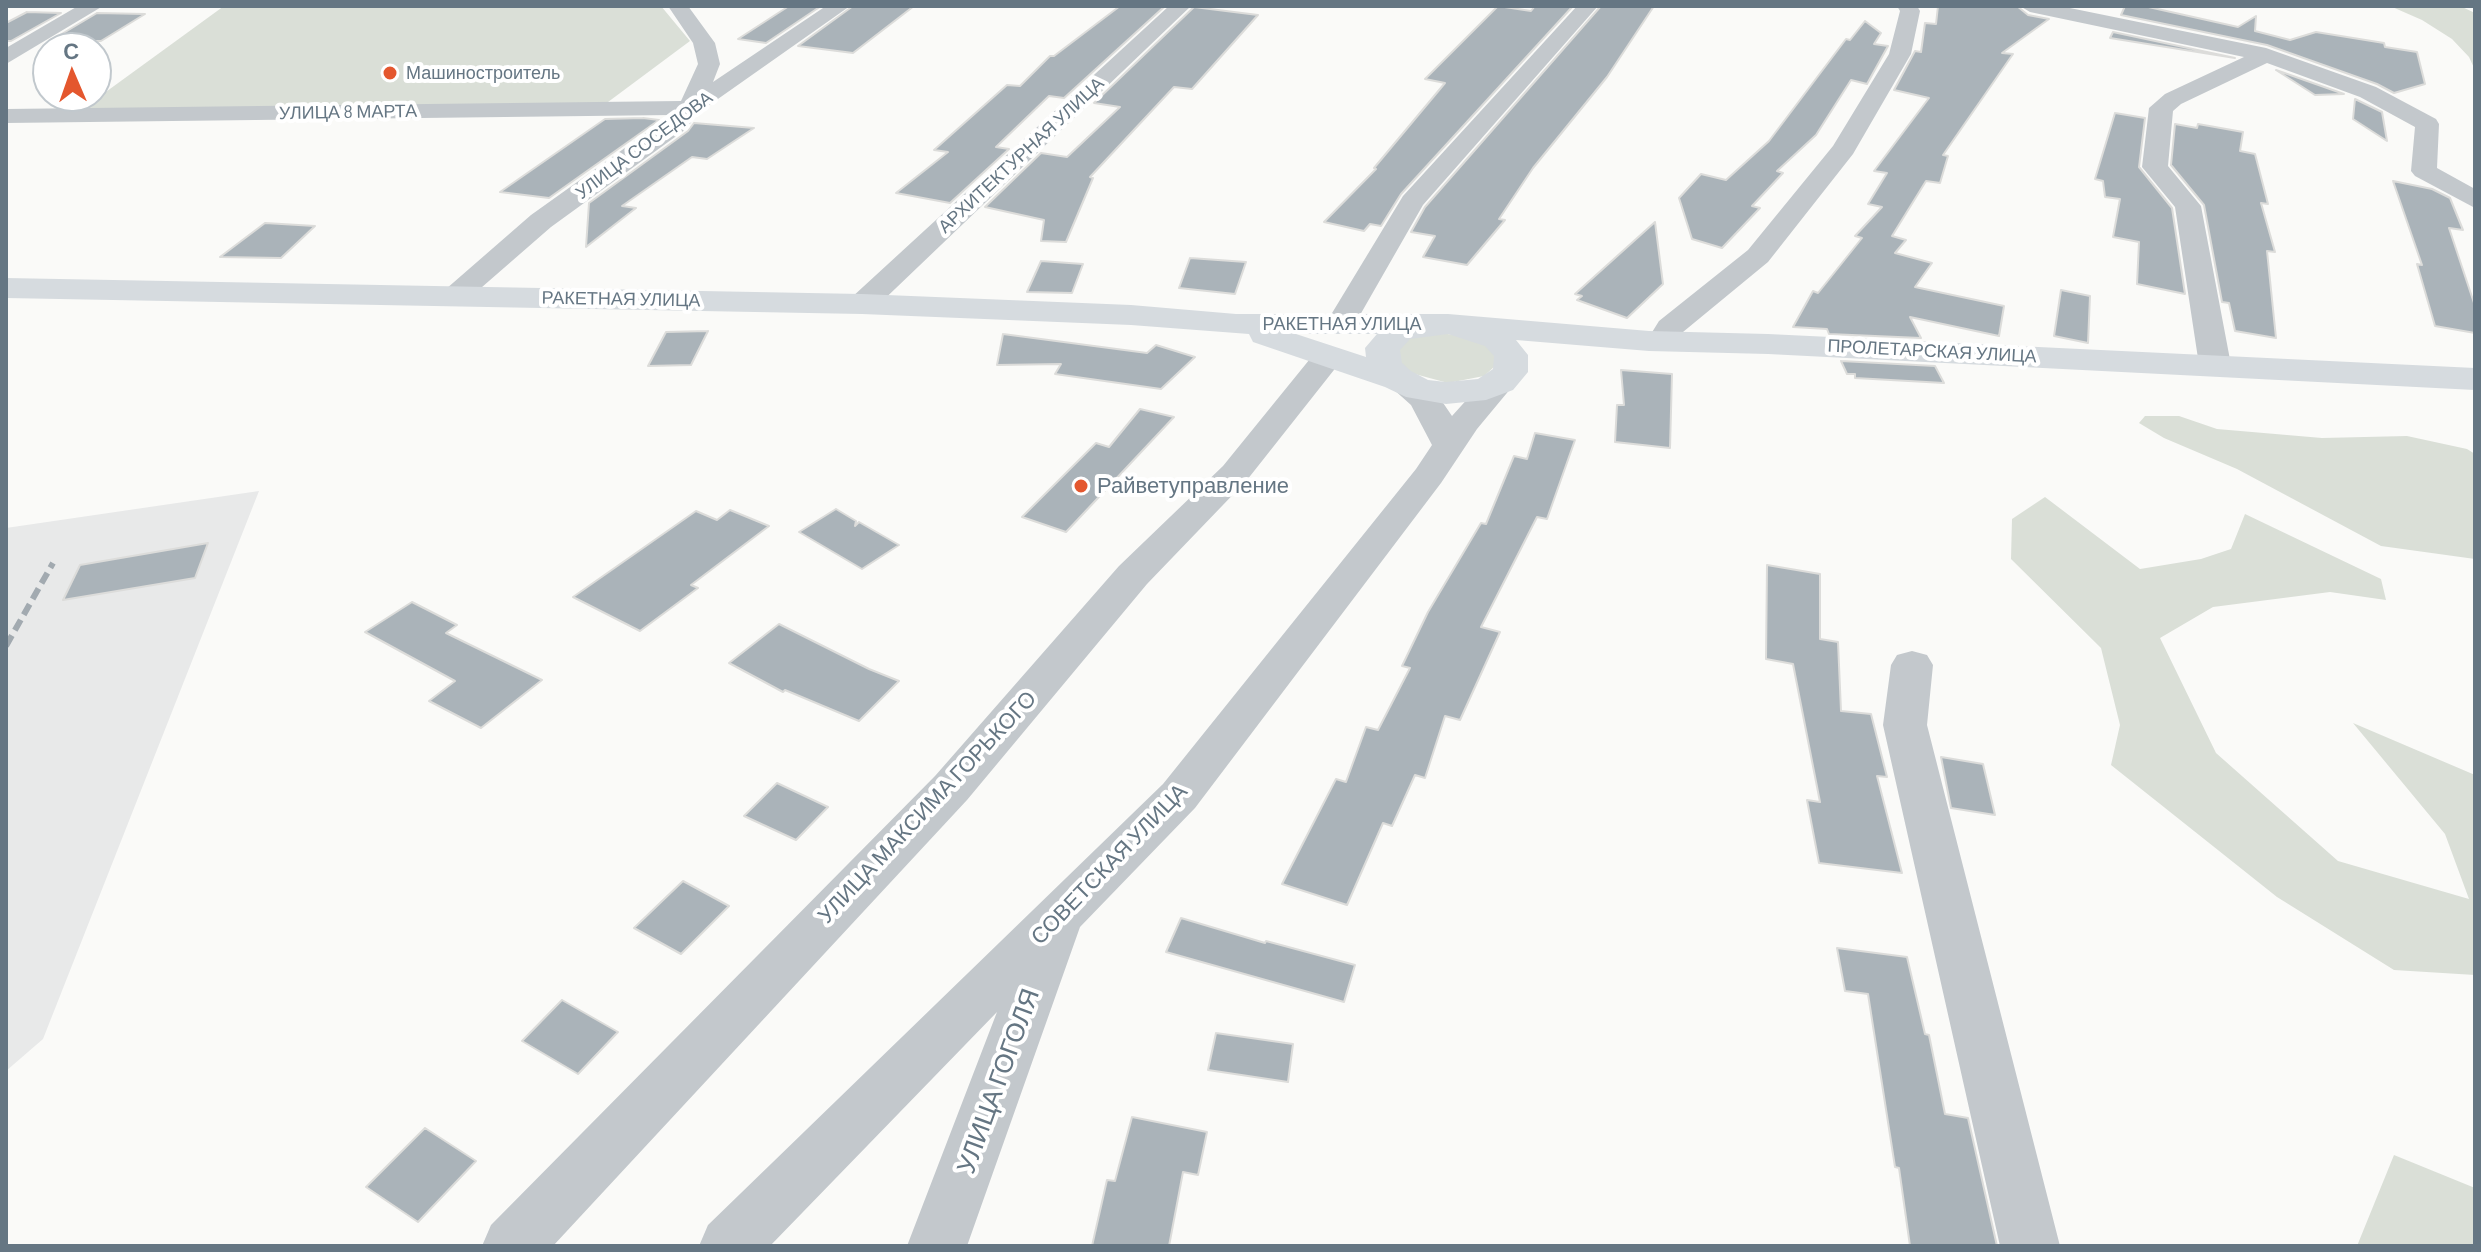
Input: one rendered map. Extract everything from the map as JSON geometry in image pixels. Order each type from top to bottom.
[{"type":"main road","name":"РАКЕТНАЯ УЛИЦА","points":[[6,288],[862,304],[1131,315],[1236,324],[1335,340],[1448,324]]},
{"type":"main road","name":"ПРОЛЕТАРСКАЯ УЛИЦА","points":[[1448,324],[1656,341],[2475,379]]},
{"type":"main road","points":[[1398,379],[1385,366],[1382,348],[1398,332],[1421,325],[1448,324],[1475,329],[1497,339],[1511,355],[1510,372],[1500,382]]},
{"type":"main road","name":"РАКЕТНАЯ УЛИЦА","points":[[1335,340],[1419,389],[1467,393],[1500,382]]},
{"type":"main road","name":"ПРОЛЕТАРСКАЯ УЛИЦА","points":[[1500,382],[1581,352],[1656,341]]},
{"type":"street","points":[[6,57],[93,6]]},
{"type":"street","points":[[678,6],[704,43],[709,64],[690,108]]},
{"type":"street","name":"УЛИЦА СОСЕДОВА","points":[[456,295],[541,221],[677,124],[690,108],[840,6]]},
{"type":"street","name":"АРХИТЕКТУРНАЯ УЛИЦА","points":[[862,304],[1181,6]]},
{"type":"street","name":"УЛИЦА МАКСИМА ГОРЬКОГО","points":[[512,1246],[951,788],[1133,575],[1235,473],[1335,340],[1412,202],[1588,6]]},
{"type":"street","points":[[1656,341],[1758,256],[1844,149],[1900,54],[1910,11],[1907,6]]},
{"type":"street","points":[[2030,6],[2266,55],[2368,92],[2427,124],[2424,171],[2475,200]]},
{"type":"street","points":[[2215,365],[2188,206],[2155,167],[2161,108],[2173,99],[2266,55]]},
{"type":"street","name":"УЛИЦА 8 МАРТА","points":[[6,116],[690,108]]},
{"type":"street","points":[[1398,379],[1423,398],[1435,414],[1450,446]]},
{"type":"street","name":"СОВЕТСКАЯ УЛИЦА","points":[[729,1246],[1179,796],[1450,446],[1464,423],[1500,382]]},
{"type":"street","points":[[1912,665],[1905,725],[2030,1246]]},
{"type":"street","name":"УЛИЦА ГОГОЛЯ","points":[[937,1246],[1059,916]]},
{"type":"shaded area","name":"Машиностроитель","points":[[224,6],[661,6],[690,41],[604,105],[112,110],[112,87]]},
{"type":"shaded area","points":[[2390,6],[2460,6],[2475,13],[2475,70],[2469,57],[2452,39],[2422,20]]},
{"type":"shaded area","points":[[1424,331],[1479,338],[1497,357],[1494,367],[1484,376],[1448,383],[1411,373],[1400,364],[1399,344]]},
{"type":"shaded area","points":[[2145,416],[2179,416],[2217,429],[2322,438],[2407,436],[2467,449],[2475,454],[2475,559],[2381,546],[2237,469],[2164,438],[2139,423]]},
{"type":"shaded area","points":[[259,491],[43,1039],[6,1071],[6,528]]},
{"type":"shaded area","points":[[2045,497],[2140,569],[2201,559],[2231,549],[2245,514],[2381,579],[2386,600],[2330,592],[2213,607],[2160,638],[2216,753],[2338,861],[2469,899],[2445,834],[2353,723],[2475,775],[2475,975],[2394,970],[2277,897],[2111,765],[2120,725],[2101,648],[2011,559],[2012,519]]},
{"type":"shaded area","points":[[2394,1155],[2475,1188],[2475,1246],[2357,1246]]},
{"type":"building","points":[[789,6],[821,6],[766,43],[738,39]]},
{"type":"building","points":[[853,6],[914,6],[853,53],[798,46]]},
{"type":"building","points":[[1120,6],[1165,6],[1064,98],[1049,96],[996,147],[1009,149],[950,203],[896,193],[948,152],[934,150],[1007,85],[1020,86],[1050,56]]},
{"type":"building","points":[[1498,6],[1531,11],[1535,6],[1573,6],[1401,194],[1381,226],[1370,224],[1364,231],[1324,222],[1376,169],[1445,83],[1425,79]]},
{"type":"building","points":[[1601,6],[1654,6],[1607,77],[1533,168],[1499,219],[1505,220],[1467,265],[1423,257],[1435,236],[1411,232],[1425,207]]},
{"type":"building","points":[[1938,6],[2017,6],[2028,15],[2049,19],[2002,53],[2013,54],[1943,155],[1948,156],[1940,183],[1926,181],[1892,236],[1906,240],[1895,253],[1932,263],[1915,287],[2004,306],[1999,336],[1910,317],[1921,338],[1829,334],[1827,329],[1793,327],[1813,291],[1818,293],[1862,238],[1855,236],[1882,207],[1868,204],[1887,173],[1874,171],[1929,98],[1894,90],[1915,51],[1921,52],[1925,23],[1936,24]]},
{"type":"building","points":[[2125,6],[2144,6],[2238,27],[2256,16],[2255,31],[2290,40],[2316,32],[2384,43],[2385,47],[2417,52],[2425,84],[2394,93],[2377,84],[2267,45],[2121,15]]},
{"type":"building","points":[[1194,7],[1258,15],[1192,89],[1174,87],[1090,177],[1093,178],[1066,242],[1041,241],[1044,220],[985,207],[1041,153],[1067,157],[1120,107],[1094,103]]},
{"type":"building","points":[[27,12],[61,13],[6,41],[6,23]]},
{"type":"building","points":[[97,13],[145,14],[112,34],[65,32]]},
{"type":"building","points":[[1865,21],[1881,33],[1874,44],[1888,46],[1867,84],[1851,80],[1816,135],[1777,171],[1783,173],[1752,206],[1760,208],[1722,248],[1692,239],[1679,198],[1701,174],[1726,180],[1769,141],[1846,39],[1850,40]]},
{"type":"building","points":[[2113,32],[2235,58],[2110,38]]},
{"type":"building","points":[[2276,70],[2344,94],[2315,95]]},
{"type":"building","points":[[2355,99],[2382,112],[2387,141],[2353,119]]},
{"type":"building","points":[[2115,113],[2145,118],[2139,167],[2172,208],[2185,294],[2137,284],[2139,242],[2113,237],[2120,199],[2105,197],[2103,181],[2095,179]]},
{"type":"building","points":[[605,119],[659,120],[549,198],[500,192]]},
{"type":"building","points":[[694,123],[754,128],[707,159],[692,157],[622,206],[636,208],[586,247],[589,203],[688,131]]},
{"type":"building","points":[[2175,124],[2197,128],[2198,124],[2243,132],[2240,151],[2255,154],[2268,204],[2261,203],[2275,252],[2267,251],[2276,338],[2235,331],[2229,303],[2222,302],[2204,205],[2171,165]]},
{"type":"building","points":[[2393,181],[2432,189],[2450,198],[2463,230],[2449,228],[2475,306],[2475,333],[2435,326],[2417,264],[2422,265]]},
{"type":"building","points":[[1655,222],[1663,284],[1627,318],[1577,300],[1582,296],[1575,294]]},
{"type":"building","points":[[265,223],[315,226],[281,258],[220,257]]},
{"type":"building","points":[[1190,258],[1246,262],[1235,294],[1179,288]]},
{"type":"building","points":[[1041,261],[1083,264],[1072,293],[1027,292]]},
{"type":"building","points":[[2061,290],[2090,296],[2088,343],[2054,336]]},
{"type":"building","points":[[708,331],[691,365],[648,366],[666,332]]},
{"type":"building","points":[[1003,334],[1147,353],[1156,345],[1195,357],[1161,389],[1055,374],[1061,364],[997,365]]},
{"type":"building","points":[[1841,361],[1935,366],[1944,383],[1855,378],[1855,374],[1847,374]]},
{"type":"building","points":[[1621,370],[1672,374],[1670,448],[1615,442],[1617,405],[1624,405]]},
{"type":"building","name":"Райветуправление","points":[[1140,409],[1174,417],[1066,532],[1022,517],[1096,443],[1109,447]]},
{"type":"building","points":[[1535,433],[1575,440],[1547,519],[1537,517],[1481,627],[1500,632],[1460,720],[1445,716],[1425,778],[1415,775],[1392,826],[1383,823],[1347,905],[1282,884],[1336,779],[1346,782],[1366,727],[1378,730],[1410,668],[1402,666],[1428,612],[1481,523],[1486,524],[1514,456],[1527,459]]},
{"type":"building","points":[[836,509],[856,521],[855,526],[859,522],[899,545],[862,569],[799,532]]},
{"type":"building","points":[[730,510],[769,526],[691,585],[698,588],[640,631],[573,597],[696,511],[717,520]]},
{"type":"building","points":[[208,543],[195,578],[63,600],[80,565]]},
{"type":"building","points":[[1767,565],[1820,574],[1820,639],[1838,642],[1841,711],[1871,714],[1887,777],[1877,776],[1902,873],[1819,863],[1807,800],[1820,802],[1793,664],[1766,659]]},
{"type":"building","points":[[412,602],[457,625],[446,633],[542,680],[481,728],[429,701],[455,681],[365,632]]},
{"type":"building","points":[[779,624],[899,681],[859,721],[785,690],[783,692],[729,663]]},
{"type":"building","points":[[1941,757],[1983,764],[1995,815],[1951,808]]},
{"type":"building","points":[[777,783],[828,807],[796,840],[744,816]]},
{"type":"building","points":[[683,881],[729,906],[681,954],[634,928]]},
{"type":"building","points":[[1181,918],[1355,965],[1344,1002],[1166,952]]},
{"type":"building","points":[[1837,948],[1907,957],[1925,1034],[1929,1035],[1945,1114],[1968,1118],[1997,1246],[1910,1246],[1868,994],[1845,991]]},
{"type":"building","points":[[562,1000],[618,1032],[578,1074],[522,1041]]},
{"type":"building","points":[[1216,1033],[1293,1044],[1288,1082],[1208,1070]]},
{"type":"building","points":[[1132,1117],[1207,1132],[1198,1175],[1183,1172],[1169,1246],[1092,1246],[1107,1180],[1115,1181]]},
{"type":"building","points":[[425,1128],[476,1161],[418,1222],[366,1187]]},
{"type":"railway","points":[[6,646],[53,563]]},
{"type":"place","name":"Машиностроитель","points":[[390,73]]},
{"type":"place","name":"Райветуправление","points":[[1081,486]]}]
